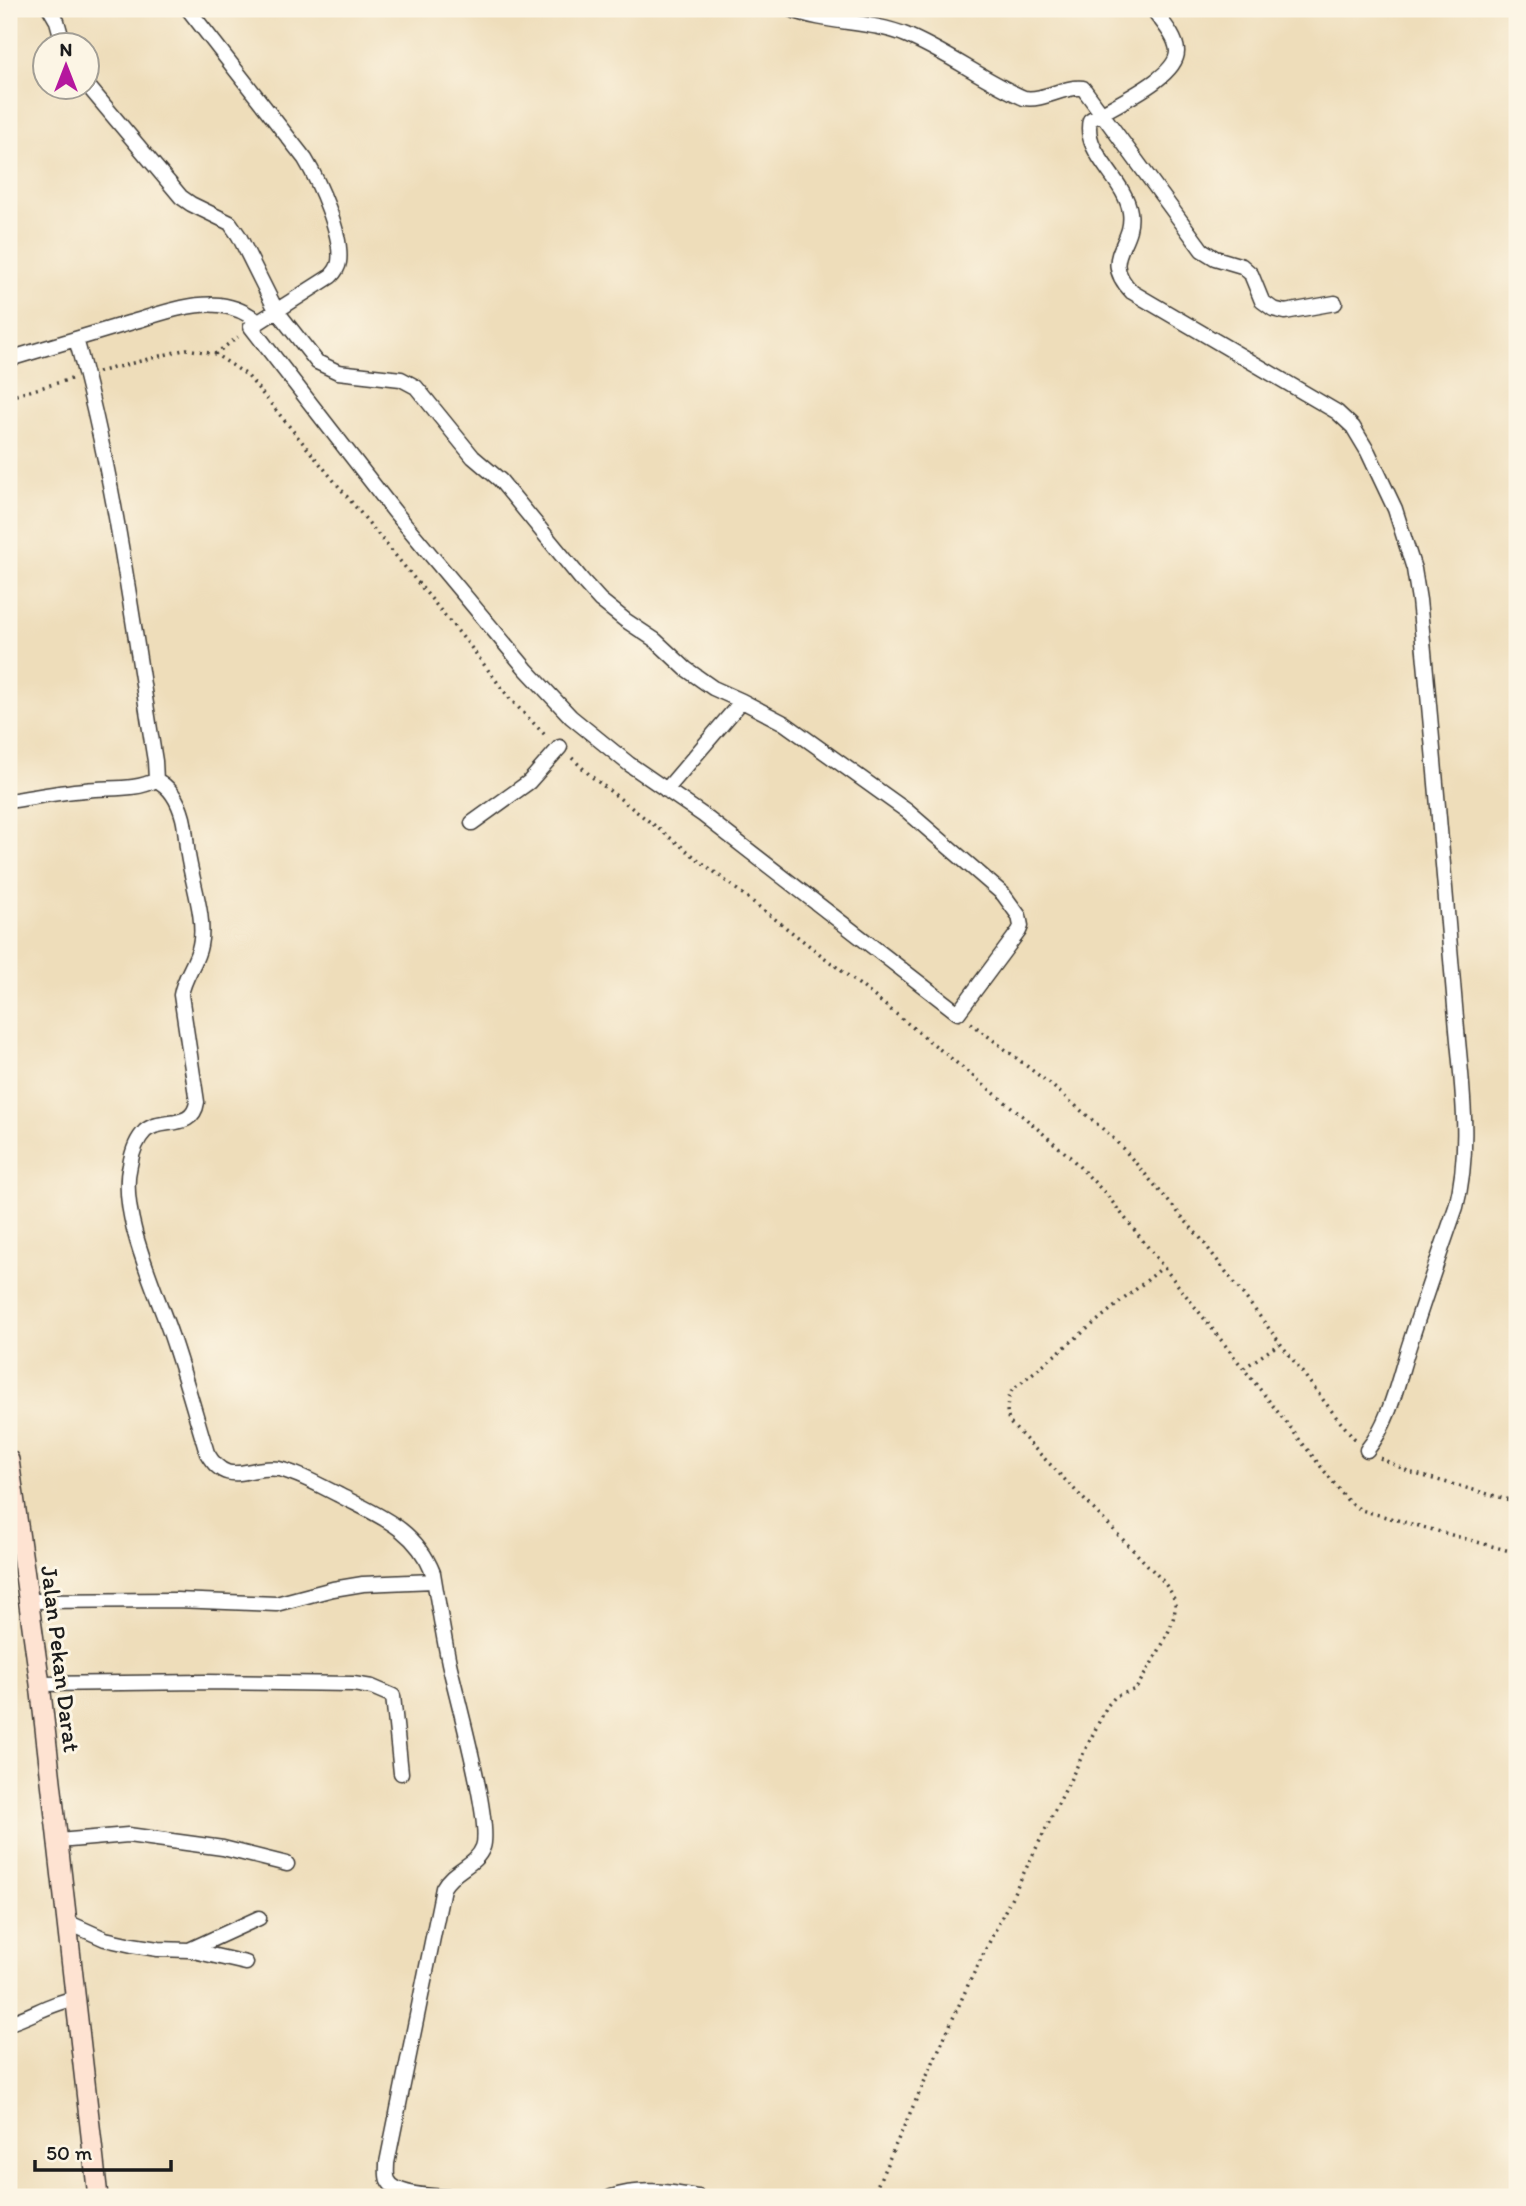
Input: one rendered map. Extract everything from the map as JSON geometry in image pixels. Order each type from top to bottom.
[{"type":"main road","name":"Jalan Pekan Darat","points":[[9,1460],[30,1601],[98,2197]]},
{"type":"street","points":[[50,9],[60,32]]},
{"type":"street","points":[[188,9],[305,159],[317,180],[334,226],[340,261],[337,269],[331,276],[253,326]]},
{"type":"street","points":[[790,9],[905,35],[1024,98],[1043,97],[1067,88],[1083,88],[1202,250],[1215,258],[1242,266],[1251,274],[1262,301],[1273,309],[1285,312],[1335,303]]},
{"type":"street","points":[[1153,9],[1174,41],[1177,50],[1173,65],[1167,73],[1090,120],[1088,130],[1090,141],[1125,195],[1130,212],[1130,222],[1117,264],[1118,273],[1132,292],[1336,412],[1353,427],[1395,509],[1414,569],[1452,961],[1464,1110],[1465,1160],[1456,1207],[1394,1392],[1383,1424],[1367,1450]]},
{"type":"street","points":[[9,359],[77,343],[171,311],[219,305],[250,315],[251,327],[357,465],[526,669],[571,717],[629,764],[703,815],[958,1013],[1017,936],[1020,921],[1010,902],[907,811],[784,723],[713,688],[686,670],[655,640],[600,600],[508,490],[473,457],[416,387],[401,379],[338,372],[317,362],[275,310],[230,223],[181,197],[101,102]]},
{"type":"street","points":[[77,343],[85,369],[125,567],[156,780]]},
{"type":"street","points":[[667,790],[742,701]]},
{"type":"street","points":[[472,823],[529,782],[560,747]]},
{"type":"street","points":[[9,801],[84,790],[135,787],[156,780]]},
{"type":"street","points":[[156,780],[168,788],[183,818],[201,920],[198,956],[183,982],[181,995],[197,1102],[195,1111],[189,1118],[146,1130],[138,1141],[130,1163],[126,1194],[140,1247],[172,1337],[207,1452],[214,1464],[222,1470],[237,1474],[276,1469],[297,1474],[399,1526],[427,1559],[429,1581],[469,1745],[485,1828],[484,1844],[479,1855],[447,1880],[443,1888],[387,2163],[388,2180],[393,2186],[414,2194],[448,2197]]},
{"type":"street","points":[[30,1601],[176,1600],[276,1604],[363,1584],[429,1581]]},
{"type":"street","points":[[40,1684],[285,1682],[372,1687],[393,1696],[401,1773]]},
{"type":"street","points":[[58,1841],[128,1835],[223,1848],[287,1864]]},
{"type":"street","points":[[189,1950],[258,1918]]},
{"type":"street","points":[[67,1922],[105,1939],[158,1949],[189,1950],[246,1963]]},
{"type":"street","points":[[9,2023],[64,2000],[75,1999]]},
{"type":"street","points":[[611,2197],[643,2190],[698,2197]]},
{"type":"path","points":[[215,354],[253,326]]},
{"type":"path","points":[[9,397],[85,369],[187,349],[215,354],[247,375],[470,646],[510,699],[541,732],[592,777],[854,981],[1060,1148],[1106,1194],[1348,1501],[1361,1510],[1517,1553]]},
{"type":"path","points":[[958,1013],[1050,1084],[1111,1136],[1201,1239],[1337,1418],[1367,1450],[1389,1464],[1412,1473],[1517,1502]]},
{"type":"path","points":[[872,2197],[969,1983],[1107,1706],[1116,1696],[1136,1689],[1170,1628],[1175,1604],[1171,1592],[1010,1423],[1006,1414],[1012,1390],[1162,1268]]},
{"type":"path","points":[[1244,1368],[1280,1343]]}]
